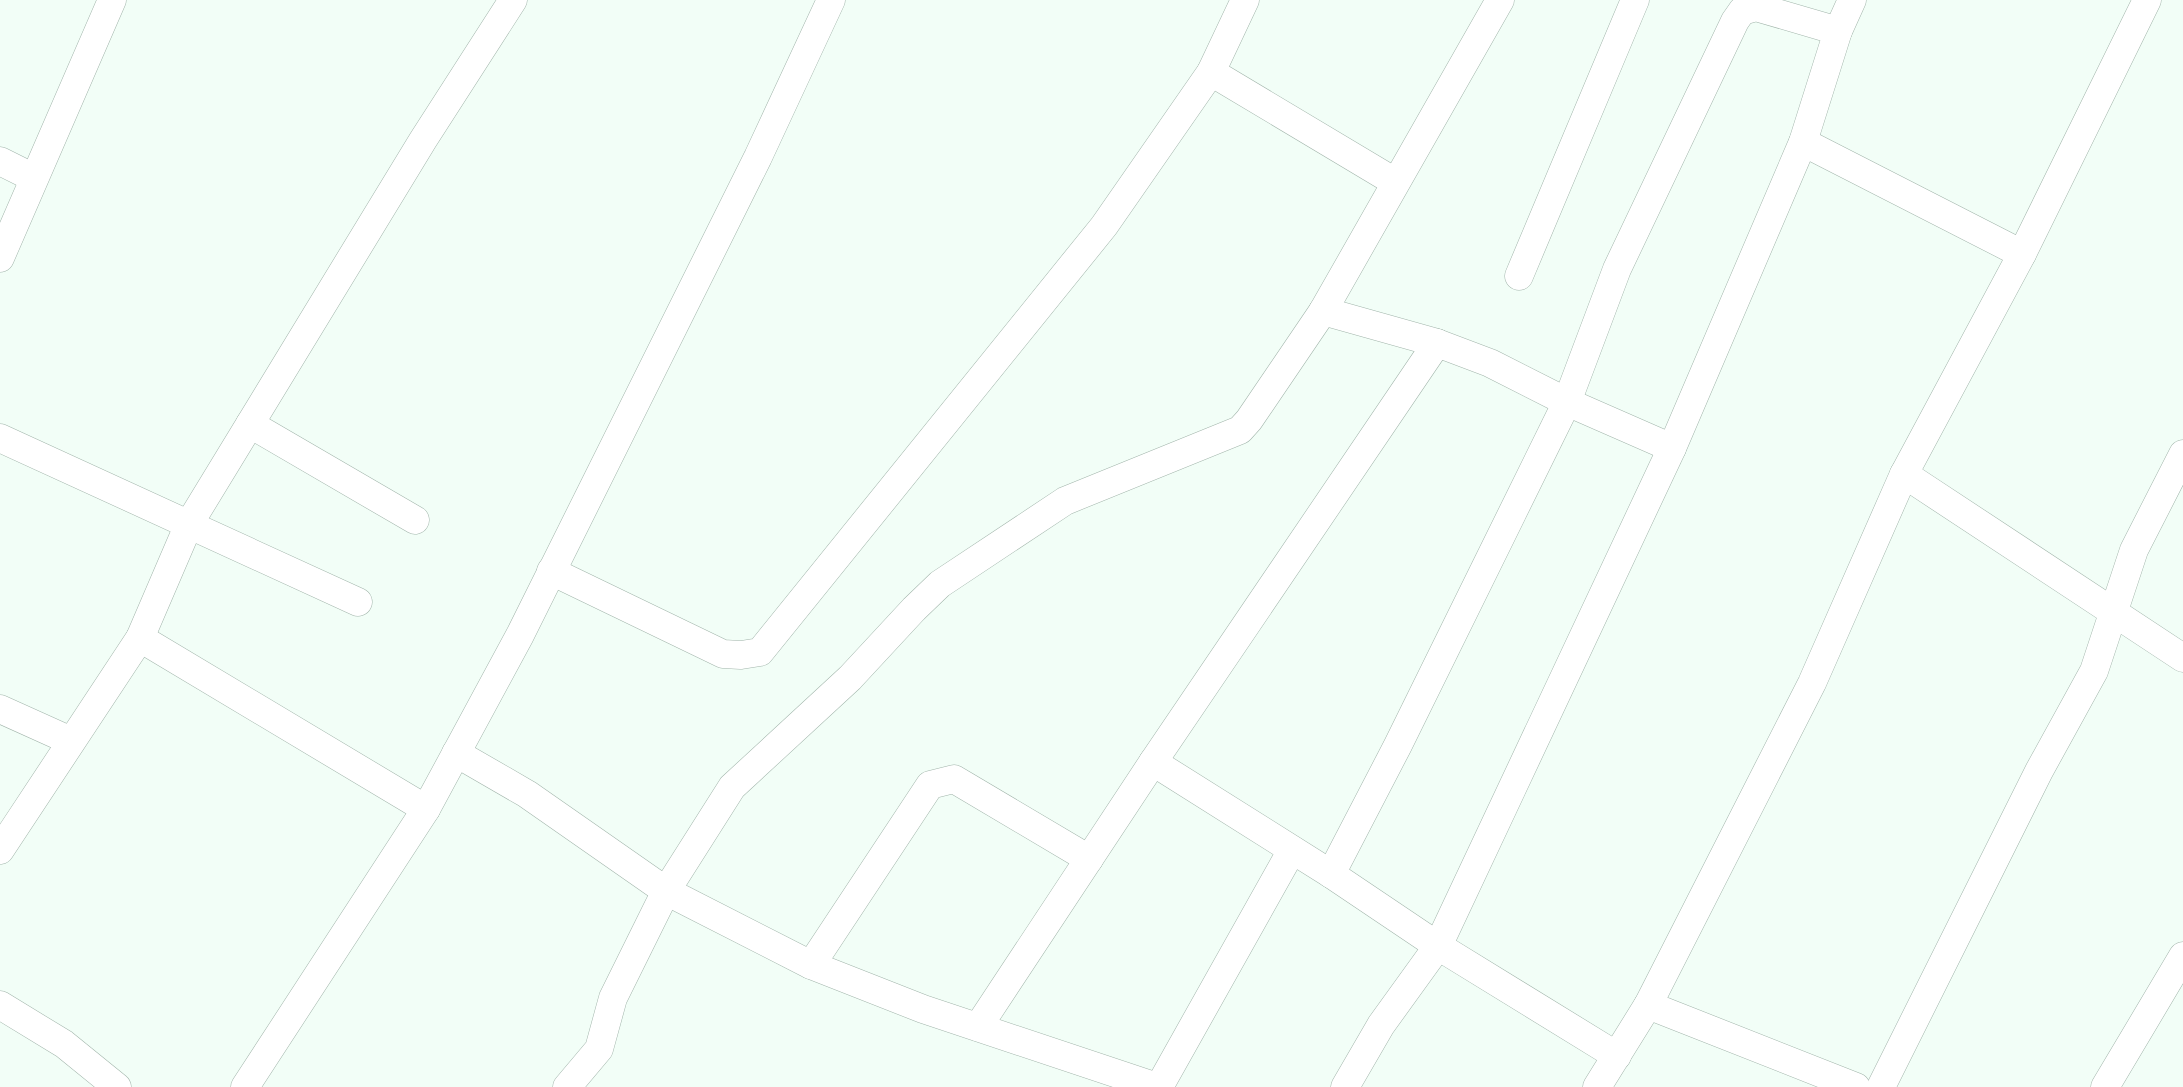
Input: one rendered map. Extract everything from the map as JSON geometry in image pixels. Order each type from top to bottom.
[{"type":"street","points":[[0,258],[112,0]]},
{"type":"street","points":[[0,850],[140,638],[189,524],[418,148],[513,0]]},
{"type":"street","points":[[245,1087],[426,809],[520,635],[758,157],[832,0]]},
{"type":"street","points":[[551,571],[723,654],[741,655],[760,652],[1104,226],[1211,72],[1245,0]]},
{"type":"street","points":[[567,1087],[599,1049],[613,998],[666,891],[732,787],[850,678],[914,608],[940,584],[1065,500],[1240,430],[1324,311],[1395,182],[1500,0]]},
{"type":"street","points":[[1519,276],[1635,0]]},
{"type":"street","points":[[1345,1087],[1381,1025],[1438,946],[1672,448],[1803,142],[1838,31],[1852,0]]},
{"type":"street","points":[[1597,1087],[1648,1005],[1812,683],[1904,474],[2022,254],[2147,0]]},
{"type":"street","points":[[1331,874],[1407,727],[1567,402],[1617,269],[1742,11],[1756,7],[1838,31]]},
{"type":"street","points":[[1211,72],[1395,182]]},
{"type":"street","points":[[1803,142],[2022,254]]},
{"type":"street","points":[[0,161],[34,178]]},
{"type":"street","points":[[1324,311],[1437,344],[1490,363],[1567,402],[1672,448]]},
{"type":"street","points":[[978,1027],[1153,762],[1437,344]]},
{"type":"street","points":[[250,424],[415,520]]},
{"type":"street","points":[[0,438],[358,602]]},
{"type":"street","points":[[1881,1087],[2039,771],[2094,671],[2134,550],[2183,454]]},
{"type":"street","points":[[1904,474],[2114,610],[2183,658]]},
{"type":"street","points":[[140,638],[426,809]]},
{"type":"street","points":[[0,709],[71,741]]},
{"type":"street","points":[[456,753],[526,794],[666,891],[811,966],[923,1009],[1158,1087],[1292,850]]},
{"type":"street","points":[[1153,762],[1331,874],[1438,946],[1617,1056]]},
{"type":"street","points":[[811,966],[930,786],[954,780],[1089,859]]},
{"type":"street","points":[[2105,1087],[2183,956]]},
{"type":"street","points":[[0,1005],[64,1044],[117,1087]]},
{"type":"street","points":[[1648,1005],[1856,1087]]}]
